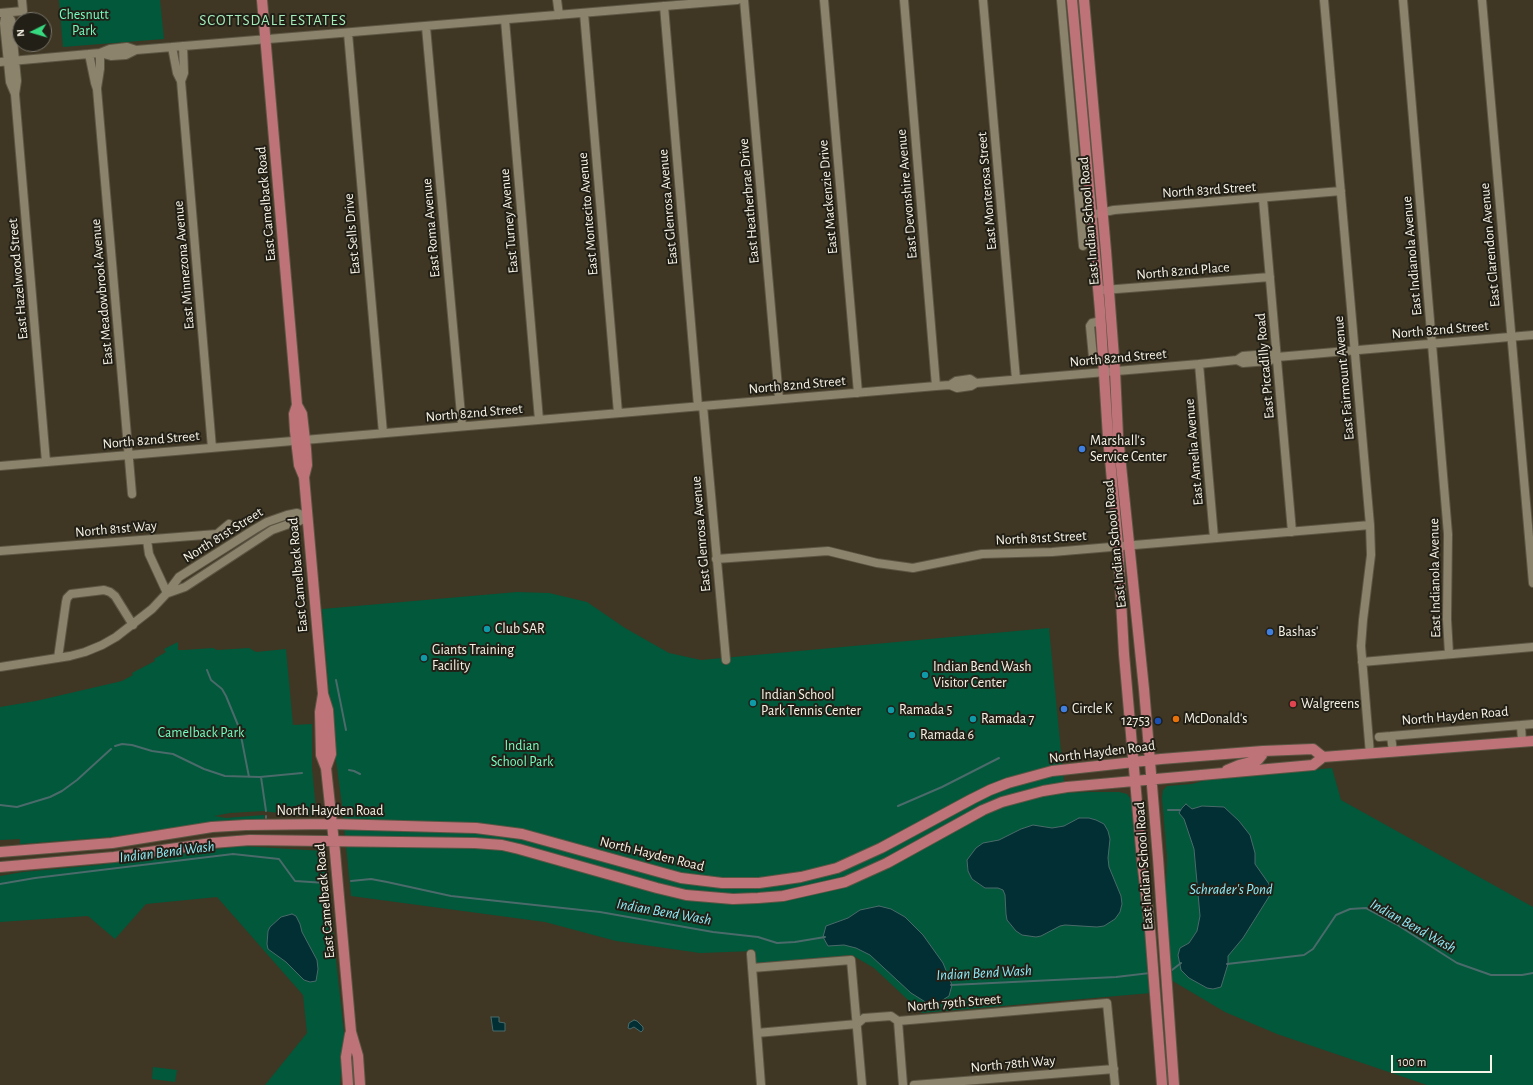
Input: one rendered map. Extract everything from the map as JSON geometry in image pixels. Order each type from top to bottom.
[{"type":"main road","name":"East Camelback Road","points":[[262,0],[297,405],[302,414],[301,440],[308,465],[304,477],[323,694],[328,710],[331,754],[326,768],[334,841],[350,1032],[358,1056],[360,1085]]},
{"type":"main road","name":"East Indian School Road","points":[[1084,0],[1103,212],[1104,290],[1101,321],[1108,437],[1118,546],[1123,633],[1137,803],[1155,981],[1162,1085]]},
{"type":"main road","name":"East Indian School Road","points":[[1073,4],[1092,215],[1115,371],[1118,436],[1155,818],[1174,1085]]},
{"type":"main road","name":"North Hayden Road","points":[[0,867],[114,857],[235,841],[271,840],[474,843],[502,845],[541,854],[657,888],[680,893],[733,900],[783,896],[845,882],[887,863],[983,810],[1006,801],[1067,786],[1216,774],[1313,764],[1323,757],[1533,741]]},
{"type":"main road","name":"North Hayden Road","points":[[0,852],[112,843],[227,826],[264,824],[332,824],[476,828],[512,832],[545,840],[681,878],[722,883],[759,883],[812,875],[844,865],[881,848],[972,799],[1008,783],[1058,770],[1150,760],[1263,751],[1313,749],[1323,757]]},
{"type":"main road","points":[[1216,774],[1239,765],[1258,760],[1263,751]]},
{"type":"main road","name":"East Camelback Road","points":[[348,1085],[346,1057],[350,1032]]},
{"type":"street","points":[[3,13],[23,11],[22,0]]},
{"type":"street","points":[[557,0],[559,15]]},
{"type":"street","points":[[8,61],[100,53],[112,56],[126,55],[136,50],[504,20],[695,2],[737,0]]},
{"type":"street","name":"East Heatherbrae Drive","points":[[744,0],[779,399]]},
{"type":"street","name":"East Mackenzie Drive","points":[[824,0],[858,393]]},
{"type":"street","name":"East Devonshire Avenue","points":[[904,0],[936,386]]},
{"type":"street","name":"East Monterosa Street","points":[[983,0],[1016,379]]},
{"type":"street","name":"East Indian School Road","points":[[1062,0],[1083,246]]},
{"type":"street","name":"East Fairmount Avenue","points":[[1324,0],[1370,525],[1371,555],[1363,620],[1362,646],[1370,754]]},
{"type":"street","name":"East Indianola Avenue","points":[[1403,0],[1448,534],[1449,654]]},
{"type":"street","name":"East Clarendon Avenue","points":[[1482,0],[1533,583]]},
{"type":"street","name":"East Indian School Road","points":[[1062,9],[1073,4]]},
{"type":"street","name":"East Glenrosa Avenue","points":[[664,6],[726,660]]},
{"type":"street","name":"East Hazelwood Street","points":[[3,13],[4,23],[9,36],[8,61],[17,81],[15,94],[46,462]]},
{"type":"street","name":"East Montecito Avenue","points":[[584,13],[618,413]]},
{"type":"street","name":"East Turney Avenue","points":[[504,20],[539,420]]},
{"type":"street","name":"East Roma Avenue","points":[[426,26],[462,426]]},
{"type":"street","name":"East Sells Drive","points":[[348,32],[383,433]]},
{"type":"street","name":"East Minnezona Avenue","points":[[181,81],[184,73],[184,46]]},
{"type":"street","name":"East Minnezona Avenue","points":[[172,47],[177,73],[181,81],[212,448]]},
{"type":"street","name":"East Meadowbrook Avenue","points":[[97,89],[100,76],[100,53]]},
{"type":"street","name":"East Meadowbrook Avenue","points":[[89,54],[97,89],[132,494]]},
{"type":"street","name":"North 83rd Street","points":[[1080,217],[1114,210],[1341,191]]},
{"type":"street","name":"East Piccadilly Road","points":[[1263,198],[1292,532]]},
{"type":"street","name":"North 82nd Place","points":[[1104,290],[1270,277]]},
{"type":"street","points":[[1092,357],[1090,326],[1092,323],[1101,321]]},
{"type":"street","name":"North 82nd Street","points":[[0,466],[950,384],[957,388],[971,386],[976,382],[1199,364],[1237,360],[1243,356],[1268,354],[1278,357],[1533,335]]},
{"type":"street","name":"East Amelia Avenue","points":[[1199,364],[1214,538]]},
{"type":"street","name":"North 81st Street","points":[[0,666],[58,658],[85,652],[102,645],[133,625],[168,593],[185,587],[272,530],[297,522],[308,516]]},
{"type":"street","name":"North 81st Way","points":[[0,551],[217,534],[229,524]]},
{"type":"street","name":"North 81st Street","points":[[716,559],[828,551],[877,563],[913,568],[982,554],[1038,554],[1370,525]]},
{"type":"street","points":[[146,540],[149,554],[168,593]]},
{"type":"street","points":[[58,658],[66,602],[67,598],[71,594],[104,590],[110,592],[115,596],[133,625]]},
{"type":"street","points":[[1362,662],[1533,647]]},
{"type":"street","name":"North Hayden Road","points":[[1379,737],[1533,724]]},
{"type":"street","name":"North Hayden Road","points":[[1521,725],[1522,742]]},
{"type":"street","name":"North Hayden Road","points":[[1391,736],[1393,752]]},
{"type":"street","points":[[751,954],[761,1085]]},
{"type":"street","points":[[752,968],[851,960],[862,1085]]},
{"type":"street","name":"North 79th Street","points":[[757,1033],[857,1024],[864,1018],[891,1016],[898,1021],[1108,1003],[1114,1069]]},
{"type":"street","points":[[898,1021],[903,1085]]},
{"type":"street","points":[[1114,1069],[1115,1085]]},
{"type":"street","name":"North 78th Way","points":[[914,1085],[1114,1069]]},
{"type":"green space","name":"Chesnutt Park","points":[[59,0],[160,0],[164,39],[63,47]]},
{"type":"green space","name":"Indian School Park","points":[[517,592],[549,593],[587,602],[625,628],[669,653],[701,660],[1049,628],[1065,793],[1119,792],[1127,794],[1131,799],[1151,993],[922,1013],[874,968],[852,955],[755,963],[754,951],[700,953],[616,941],[545,922],[351,896],[342,805],[333,738],[322,609]]},
{"type":"green space","name":"Camelback Park","points":[[178,642],[178,650],[249,648],[256,652],[286,649],[293,725],[312,724],[312,768],[316,810],[313,815],[307,817],[264,811],[230,813],[214,816],[226,818],[264,815],[264,819],[221,821],[110,837],[20,844],[20,839],[0,840],[0,707],[36,701],[122,681],[133,675],[132,673],[155,661],[154,659],[166,652],[164,649]]},
{"type":"green space","points":[[1332,768],[1341,800],[1533,907],[1533,1085],[1427,1085],[1277,1034],[1225,1012],[1171,980],[1166,891],[1167,857],[1162,798],[1163,790],[1167,786],[1192,784],[1206,780]]},
{"type":"green space","points":[[241,846],[324,851],[344,1033],[340,1085],[265,1085],[307,1033],[303,995],[217,897],[146,904],[115,939],[88,916],[0,922],[0,876]]},
{"type":"green space","points":[[153,1067],[177,1070],[175,1082],[152,1079]]},
{"type":"water","name":"Schrader's Pond","points":[[1186,804],[1192,809],[1202,806],[1224,807],[1239,821],[1250,835],[1255,853],[1255,864],[1269,884],[1270,895],[1243,938],[1228,956],[1228,964],[1221,987],[1213,989],[1207,988],[1189,978],[1181,970],[1178,955],[1180,948],[1189,943],[1197,931],[1200,916],[1194,849],[1184,819],[1179,813]]},
{"type":"water","points":[[1079,818],[1096,820],[1104,824],[1108,831],[1110,839],[1108,858],[1109,867],[1121,896],[1122,904],[1120,912],[1115,919],[1104,926],[1065,925],[1041,936],[1036,937],[1022,935],[1016,931],[1007,920],[1005,895],[1003,890],[998,888],[985,888],[972,879],[968,871],[967,860],[976,848],[983,843],[999,840],[1033,825],[1052,828],[1064,826]]},
{"type":"water","points":[[879,906],[891,909],[905,917],[923,935],[943,963],[952,985],[949,996],[938,1003],[927,1003],[911,993],[870,955],[856,948],[844,945],[828,946],[823,937],[826,926],[848,918],[860,910]]},
{"type":"water","points":[[292,914],[296,916],[302,932],[317,960],[318,969],[316,981],[310,982],[304,980],[286,962],[268,949],[268,931],[270,927],[281,917]]},
{"type":"water","points":[[491,1017],[499,1017],[499,1022],[505,1023],[505,1031],[493,1031]]},
{"type":"water","points":[[634,1020],[643,1027],[641,1032],[634,1027],[630,1029],[628,1028],[629,1023]]},
{"type":"waterway","points":[[207,670],[211,680],[222,689],[226,696],[240,730]]},
{"type":"waterway","points":[[336,680],[346,730]]},
{"type":"waterway","points":[[241,736],[249,777]]},
{"type":"waterway","points":[[115,746],[122,744],[132,745],[152,751],[173,754],[204,769],[225,776],[260,777],[302,773]]},
{"type":"waterway","points":[[0,805],[17,807],[50,797],[62,791],[77,780],[111,749]]},
{"type":"waterway","points":[[898,806],[942,787],[999,758]]},
{"type":"waterway","points":[[349,770],[360,774]]},
{"type":"waterway","points":[[261,777],[266,811]]},
{"type":"waterway","points":[[1168,810],[1180,810]]},
{"type":"waterway","name":"Indian Bend Wash","points":[[0,884],[35,878],[233,854],[279,859],[295,881],[326,883]]},
{"type":"waterway","name":"Indian Bend Wash","points":[[351,881],[371,879],[451,896],[600,912],[713,932],[758,937],[777,943],[795,942],[825,937]]},
{"type":"waterway","name":"Indian Bend Wash","points":[[1227,964],[1304,955],[1313,949],[1336,915],[1350,909],[1366,908],[1396,924],[1457,963],[1491,975],[1522,975],[1533,973]]},
{"type":"waterway","name":"Indian Bend Wash","points":[[1168,971],[1172,970],[1181,963]]},
{"type":"waterway","name":"Indian Bend Wash","points":[[951,985],[1116,977],[1150,973]]},
{"type":"place","name":"Marshall's Service Center","points":[[1082,449]]},
{"type":"place","name":"Club SAR","points":[[487,629]]},
{"type":"place","name":"Bashas'","points":[[1270,632]]},
{"type":"place","name":"Giants Training Facility","points":[[424,658]]},
{"type":"place","name":"Indian Bend Wash Visitor Center","points":[[925,675]]},
{"type":"place","name":"Indian School Park Tennis Center","points":[[753,703]]},
{"type":"place","name":"Walgreens","points":[[1293,704]]},
{"type":"place","name":"Circle K","points":[[1064,709]]},
{"type":"place","name":"Ramada 5","points":[[891,710]]},
{"type":"place","name":"Ramada 7","points":[[973,719]]},
{"type":"place","name":"McDonald's","points":[[1176,719]]},
{"type":"place","name":"12753","points":[[1158,721]]},
{"type":"place","name":"Ramada 6","points":[[912,735]]},
{"type":"district","name":"SCOTTSDALE ESTATES","points":[[273,20]]}]
